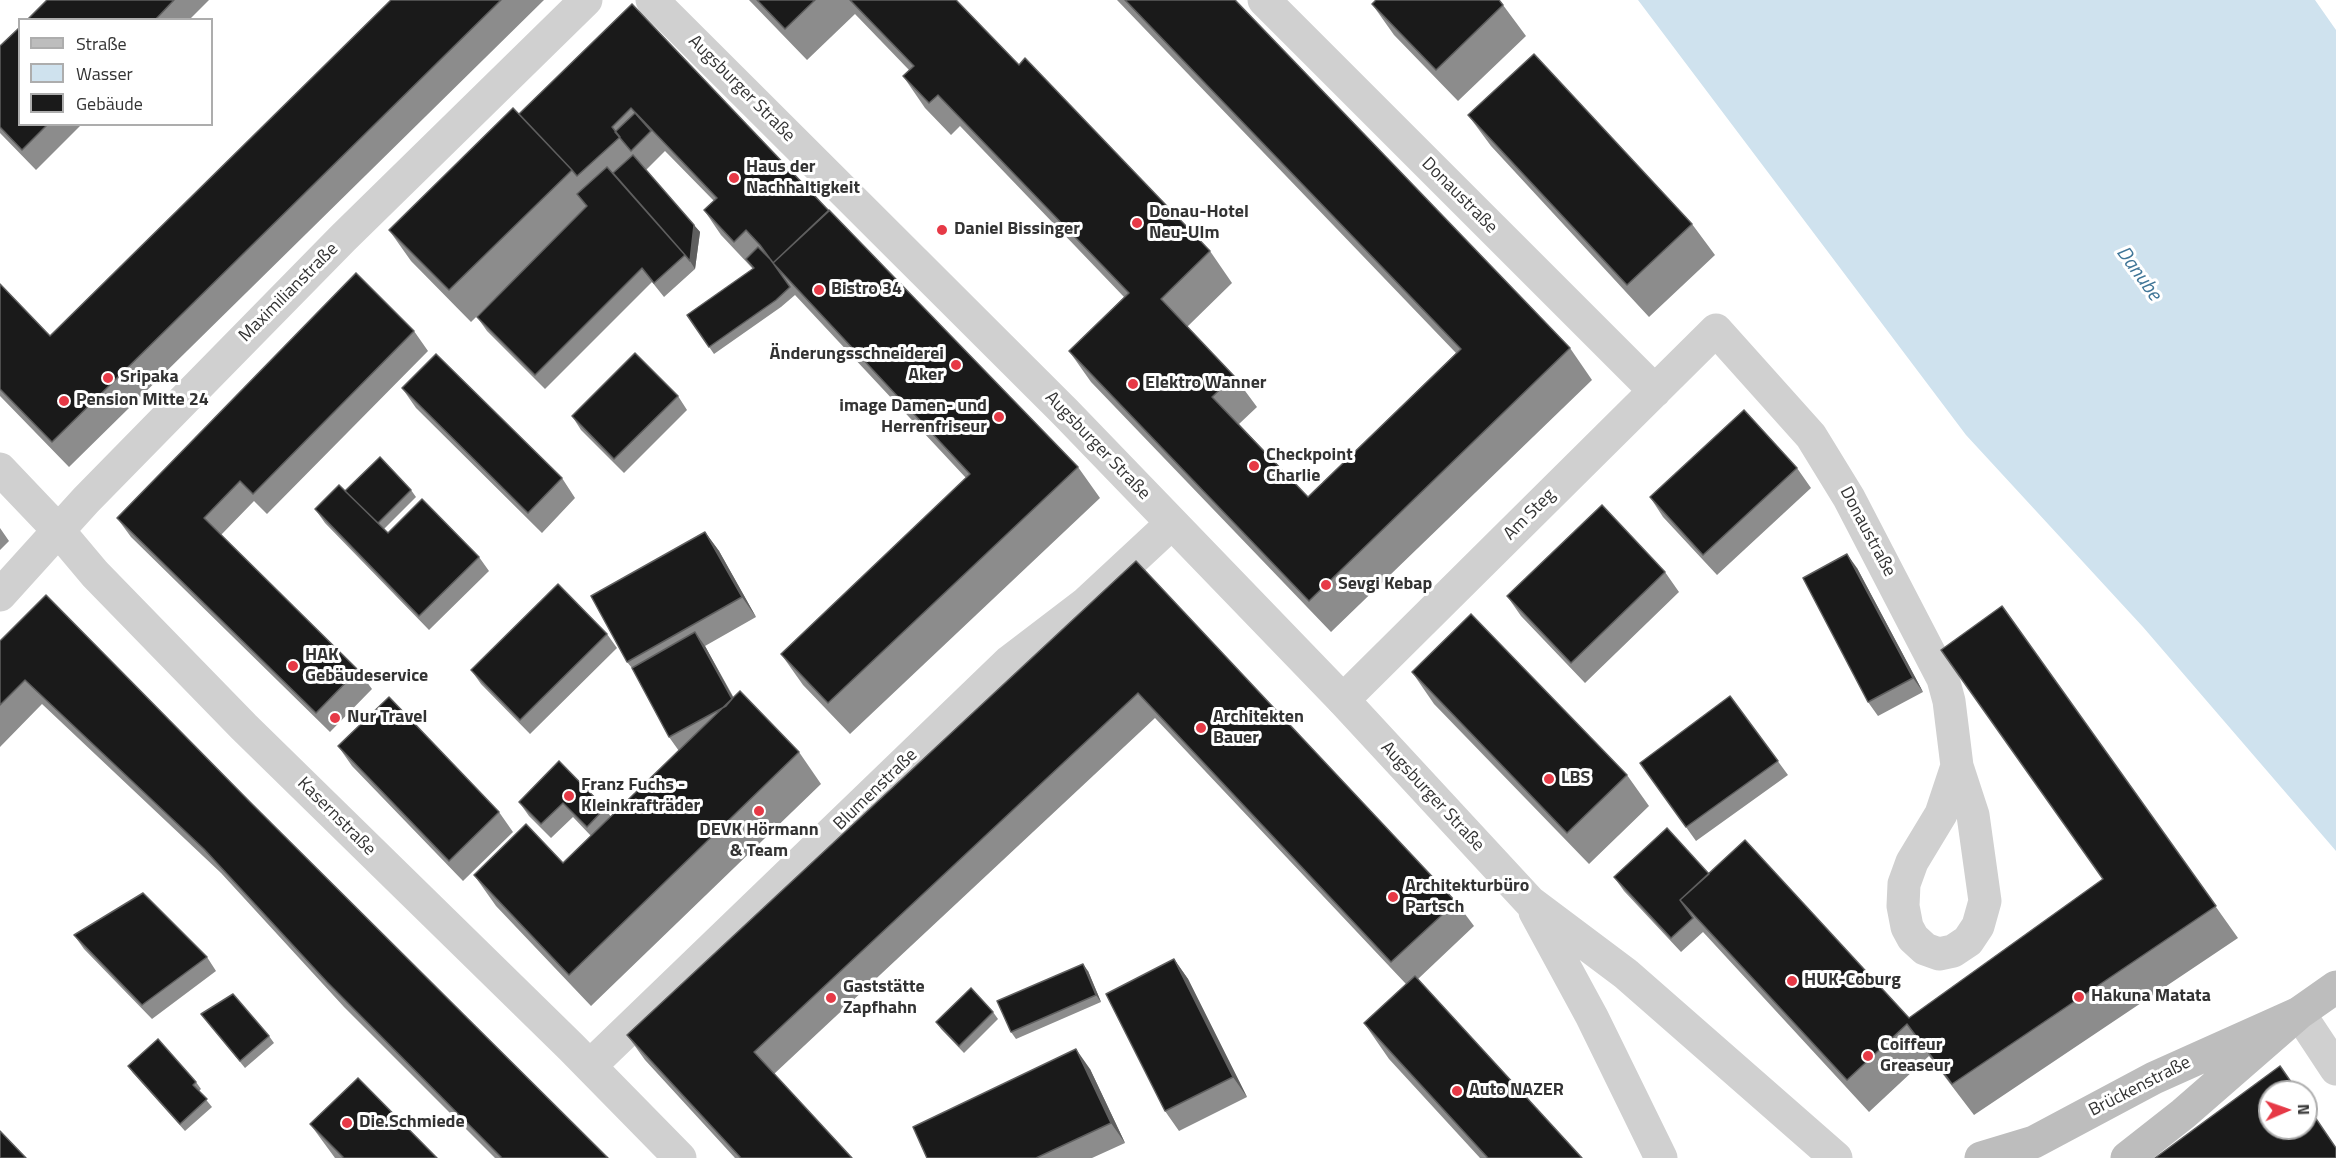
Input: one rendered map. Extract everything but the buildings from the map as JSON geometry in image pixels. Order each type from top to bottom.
[{"type":"main road","name":"Brückenstraße","points":[[2127,1158],[2183,1114],[2299,1013],[2334,988]]},
{"type":"main road","name":"Brückenstraße","points":[[1981,1158],[2034,1142],[2154,1078],[2299,1013]]},
{"type":"street","name":"Maximilianstraße","points":[[0,595],[58,530],[335,247],[586,0]]},
{"type":"street","name":"Augsburger Straße","points":[[652,0],[1065,412],[1343,700],[1530,902],[1626,974],[1836,1158]]},
{"type":"street","name":"Donaustraße","points":[[1264,0],[1654,392]]},
{"type":"street","name":"Donaustraße","points":[[1716,330],[1812,436],[1850,498],[1943,679],[1949,701],[1957,766],[1973,815],[1985,900],[1978,926],[1968,941],[1953,951],[1939,954],[1925,949],[1913,938],[1907,927],[1903,906],[1904,884],[1912,862],[1941,814],[1957,766]]},
{"type":"street","name":"Am Steg","points":[[1343,700],[1716,330]]},
{"type":"street","name":"Kasernstraße","points":[[0,469],[58,530],[95,574],[244,727],[590,1066],[680,1158]]},
{"type":"street","name":"Blumenstraße","points":[[590,1066],[1010,661],[1086,603],[1172,524]]},
{"type":"street","name":"Augsburger Straße","points":[[1530,902],[1592,1017],[1661,1158]]},
{"type":"street","points":[[2299,1013],[2336,1069]]},
{"type":"water","name":"Danube","points":[[1638,0],[2315,0],[2336,30],[2336,851],[2143,627],[1966,435]]},
{"type":"place","name":"Haus der Nachhaltigkeit","points":[[734,178]]},
{"type":"place","name":"Donau-Hotel Neu-Ulm","points":[[1137,223]]},
{"type":"place","name":"Daniel Bissinger","points":[[942,230]]},
{"type":"place","name":"Bistro 34","points":[[819,290]]},
{"type":"place","name":"Änderungsschneiderei Aker","points":[[956,365]]},
{"type":"place","name":"Sripaka","points":[[108,378]]},
{"type":"place","name":"Elektro Wanner","points":[[1133,384]]},
{"type":"place","name":"Pension Mitte 24","points":[[64,401]]},
{"type":"place","name":"image Damen- und Herrenfriseur","points":[[999,417]]},
{"type":"place","name":"Checkpoint Charlie","points":[[1254,466]]},
{"type":"place","name":"Sevgi Kebap","points":[[1326,585]]},
{"type":"place","name":"HAK Gebäudeservice","points":[[293,666]]},
{"type":"place","name":"Nur Travel","points":[[335,718]]},
{"type":"place","name":"Architekten Bauer","points":[[1201,728]]},
{"type":"place","name":"LBS","points":[[1549,779]]},
{"type":"place","name":"Franz Fuchs - Kleinkrafträder","points":[[569,796]]},
{"type":"place","name":"DEVK Hörmann & Team","points":[[759,811]]},
{"type":"place","name":"Architekturbüro Partsch","points":[[1393,897]]},
{"type":"place","name":"HUK-Coburg","points":[[1792,981]]},
{"type":"place","name":"Hakuna Matata","points":[[2079,997]]},
{"type":"place","name":"Gaststätte Zapfhahn","points":[[831,998]]},
{"type":"place","name":"Coiffeur Greaseur","points":[[1868,1056]]},
{"type":"place","name":"Auto NAZER","points":[[1457,1091]]},
{"type":"place","name":"Die.Schmiede","points":[[347,1123]]}]
